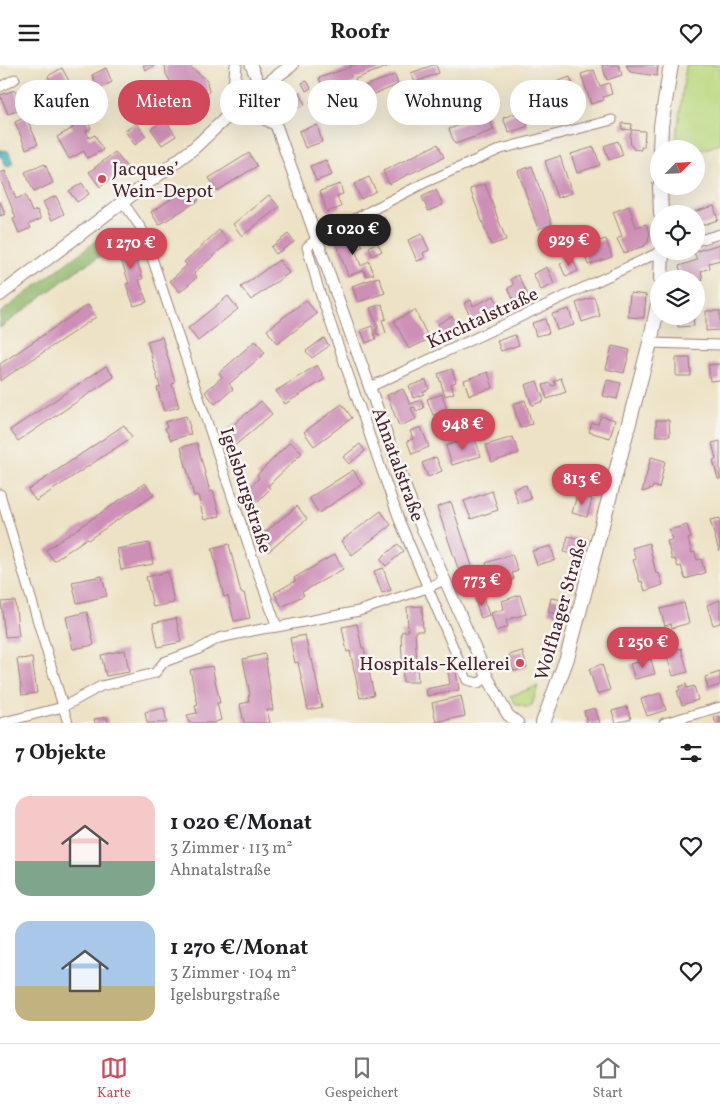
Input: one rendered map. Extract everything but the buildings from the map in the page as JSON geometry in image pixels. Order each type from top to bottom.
[{"type":"main road","points":[[271,80],[292,65]]},
{"type":"main road","points":[[660,140],[671,65]]},
{"type":"main road","points":[[0,295],[194,148],[220,124]]},
{"type":"main road","name":"Wolfhager Straße","points":[[543,723],[567,658],[654,325]]},
{"type":"street","points":[[236,65],[236,80]]},
{"type":"street","name":"Ahnatalstraße","points":[[251,65],[258,80]]},
{"type":"street","points":[[0,87],[15,79]]},
{"type":"street","points":[[318,238],[424,183],[501,149],[612,120]]},
{"type":"street","name":"Ahnatalstraße","points":[[276,125],[318,238],[411,503],[501,705],[508,715],[518,723]]},
{"type":"street","name":"Igelsburgstraße","points":[[123,202],[143,231],[250,553],[277,627]]},
{"type":"street","points":[[705,238],[720,233]]},
{"type":"street","name":"Ahnatalstraße","points":[[318,238],[307,247],[319,290],[383,474],[427,587],[467,680],[478,683],[488,678]]},
{"type":"street","name":"Kirchtalstraße","points":[[370,387],[650,257]]},
{"type":"street","points":[[650,343],[720,345]]},
{"type":"street","points":[[0,494],[68,723]]},
{"type":"street","points":[[0,723],[63,707],[101,686],[155,673],[164,662],[197,650],[219,638],[359,611],[444,580]]},
{"type":"street","points":[[664,723],[720,707]]},
{"type":"green space","points":[[686,65],[720,65],[720,144],[705,149],[705,140],[676,140]]},
{"type":"green space","points":[[108,232],[111,250],[80,268],[0,328],[0,313]]},
{"type":"green space","points":[[538,686],[532,705],[528,708],[516,704],[510,696]]},
{"type":"water","points":[[0,150],[8,151],[13,163],[7,167],[2,157],[0,157]]},
{"type":"place","name":"Jacques’ Wein-Depot","points":[[102,179]]},
{"type":"place","name":"Hospitals-Kellerei","points":[[520,663]]}]
